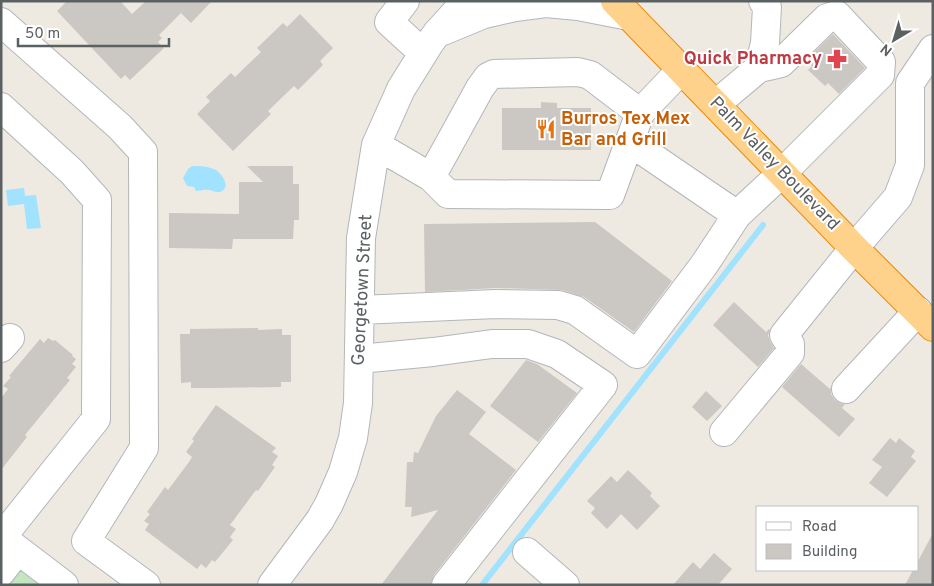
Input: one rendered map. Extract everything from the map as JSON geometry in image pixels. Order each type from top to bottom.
[{"type":"highway","name":"Palm Valley Boulevard","points":[[622,8],[925,319]]},
{"type":"street","name":"Georgetown Street","points":[[272,585],[320,520],[343,472],[353,438],[358,403],[361,238],[376,145],[401,90],[430,43],[466,1]]},
{"type":"street","points":[[759,68],[765,42],[767,7],[763,1]]},
{"type":"street","points":[[397,11],[430,43],[484,14],[515,7],[546,3],[622,8]]},
{"type":"street","points":[[360,310],[496,304],[558,305],[575,310],[637,354],[704,266],[737,215],[880,75],[881,62],[837,14],[827,18],[781,63],[759,68],[716,104]]},
{"type":"street","points":[[5,33],[120,127],[143,152],[144,448],[86,541],[146,585]]},
{"type":"street","points":[[724,432],[790,353],[790,344],[784,335],[898,197],[910,165],[910,83],[933,49]]},
{"type":"street","points":[[376,145],[431,177],[448,194],[610,195],[640,113],[682,69]]},
{"type":"street","points":[[431,177],[480,88],[488,77],[494,74],[578,72],[590,75],[640,113]]},
{"type":"street","points":[[1,107],[72,172],[97,200],[96,419],[7,541],[1,572]]},
{"type":"street","points":[[630,142],[737,215]]},
{"type":"street","points":[[846,388],[925,319]]},
{"type":"street","points":[[359,358],[433,352],[492,344],[528,344],[557,354],[603,386],[446,585]]},
{"type":"street","points":[[7,541],[64,585]]},
{"type":"street","points":[[528,552],[565,585]]},
{"type":"green space","points":[[20,569],[40,585],[8,585]]},
{"type":"water","points":[[192,166],[216,170],[225,181],[224,190],[220,192],[196,191],[194,187],[187,186],[183,178]]},
{"type":"water","points":[[24,188],[25,196],[36,195],[41,228],[27,229],[24,204],[8,206],[6,190]]},
{"type":"building","points":[[67,1],[120,1],[132,14],[146,1],[212,1],[191,23],[181,13],[159,35],[162,38],[158,42],[164,48],[130,80],[125,75],[121,79],[57,11]]},
{"type":"building","points":[[300,14],[333,48],[320,61],[323,65],[298,90],[294,86],[268,111],[271,114],[233,151],[197,114],[210,101],[206,97],[231,73],[235,77],[261,52],[257,48],[283,23],[287,27]]},
{"type":"building","name":"Quick Pharmacy","points":[[833,34],[865,68],[839,94],[828,83],[825,86],[808,70],[812,66],[806,60]]},
{"type":"building","name":"Burros Tex Mex Bar and Grill","points":[[541,102],[557,103],[557,108],[591,108],[591,150],[502,150],[502,108],[541,108]]},
{"type":"building","points":[[247,166],[293,166],[293,184],[299,184],[299,220],[294,220],[293,239],[233,239],[232,249],[169,248],[169,213],[239,214],[239,182],[263,182]]},
{"type":"building","points":[[595,222],[672,281],[634,332],[584,297],[562,290],[496,288],[425,292],[424,224]]},
{"type":"building","points":[[734,302],[766,332],[769,329],[770,331],[768,335],[774,348],[758,367],[713,325]]},
{"type":"building","points":[[258,328],[258,330],[282,329],[282,335],[291,335],[291,382],[281,382],[281,387],[213,388],[191,388],[191,382],[181,383],[180,334],[190,334],[190,329]]},
{"type":"building","points":[[48,338],[53,341],[55,340],[73,355],[76,359],[72,364],[76,367],[67,378],[70,380],[25,435],[27,437],[1,470],[1,398],[8,389],[3,386],[40,339],[44,343]]},
{"type":"building","points":[[526,360],[537,364],[577,393],[538,442],[490,406]]},
{"type":"building","points":[[801,364],[830,389],[831,387],[831,394],[835,400],[845,404],[842,408],[855,419],[839,437],[782,387]]},
{"type":"building","points":[[457,390],[486,412],[469,434],[516,470],[434,575],[431,585],[381,585],[438,510],[411,517],[412,507],[405,507],[407,462],[413,462],[414,452],[418,453],[436,416]]},
{"type":"building","points":[[706,391],[722,406],[707,421],[692,407]]},
{"type":"building","points":[[216,405],[276,448],[272,452],[278,456],[272,465],[275,467],[230,525],[236,529],[230,537],[233,540],[215,562],[212,560],[206,568],[201,564],[197,569],[145,530],[149,524],[144,521],[150,514],[147,512],[165,487],[168,490],[189,462],[192,457],[186,452],[194,441],[192,439]]},
{"type":"building","points":[[890,438],[896,443],[899,438],[915,451],[911,457],[916,461],[887,497],[869,483],[882,467],[872,460]]},
{"type":"building","points":[[628,470],[652,493],[650,496],[660,506],[637,530],[621,514],[607,529],[591,513],[595,508],[587,501],[611,476],[617,482]]},
{"type":"building","points":[[933,533],[933,585],[905,585],[912,571],[919,571],[919,559]]},
{"type":"building","points":[[714,553],[732,569],[718,585],[673,585],[693,562],[700,569]]},
{"type":"waterway","points":[[482,585],[763,225]]},
{"type":"place","name":"Quick Pharmacy","points":[[837,59]]},
{"type":"place","name":"Burros Tex Mex Bar and Grill","points":[[546,129]]}]
